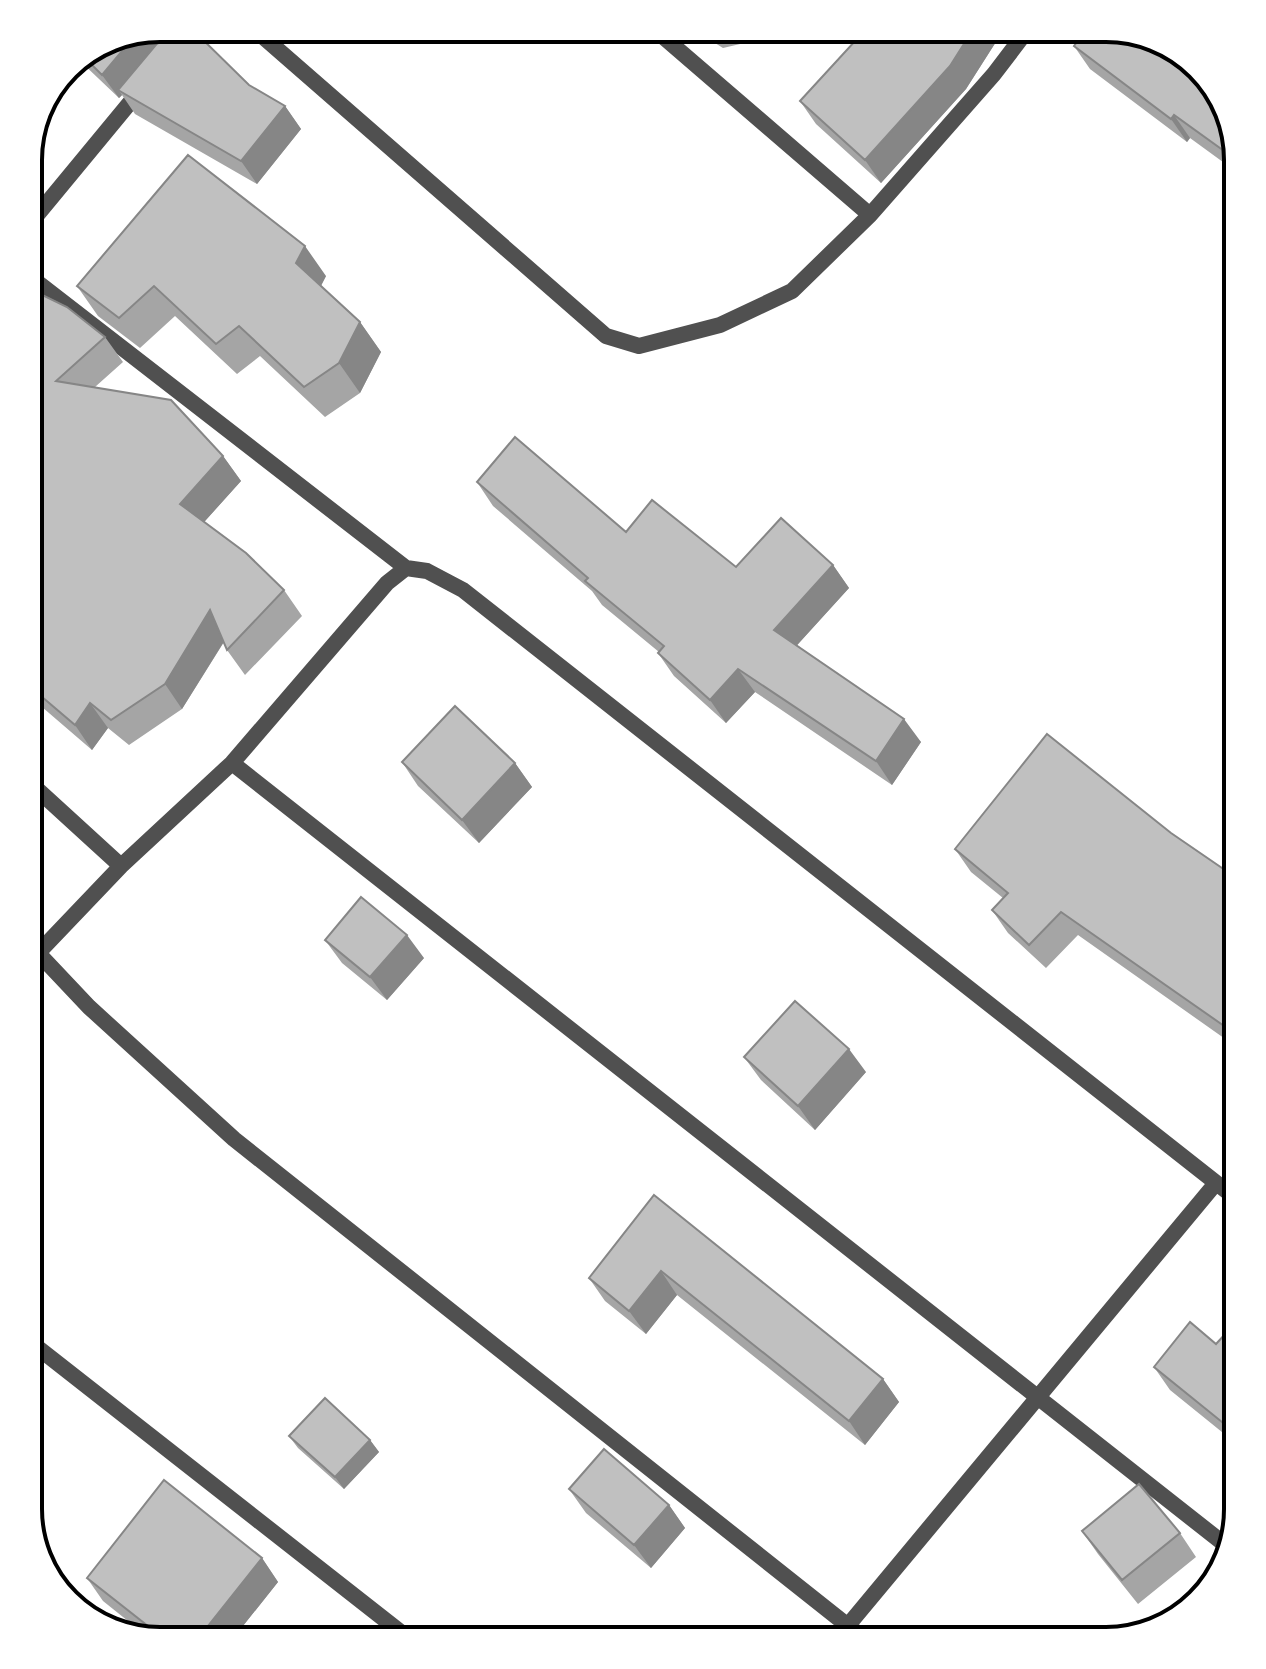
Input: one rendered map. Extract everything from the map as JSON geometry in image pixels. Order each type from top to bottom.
[{"type":"street","points":[[269,42],[606,336],[639,346],[720,325],[792,291],[870,215],[1018,42]]},
{"type":"street","points":[[669,42],[870,215]]},
{"type":"street","points":[[42,209],[154,75]]},
{"type":"street","points":[[42,286],[406,568],[427,571],[463,590],[1224,1189]]},
{"type":"street","points":[[42,949],[121,866],[232,763],[387,583],[406,568]]},
{"type":"street","points":[[232,763],[1220,1540]]},
{"type":"street","points":[[42,794],[121,866]]},
{"type":"street","points":[[42,966],[234,1139],[850,1627]]},
{"type":"street","points":[[847,1625],[1216,1183]]},
{"type":"street","points":[[42,1351],[394,1627]]},
{"type":"building","points":[[158,42],[205,42],[249,85],[285,106],[241,161],[118,90]]},
{"type":"building","points":[[854,42],[965,42],[950,66],[865,160],[800,101]]},
{"type":"building","points":[[1077,42],[1114,42],[1136,46],[1178,66],[1212,108],[1223,150],[1174,115],[1171,119],[1074,46]]},
{"type":"building","points":[[125,47],[102,75],[92,64]]},
{"type":"building","points":[[188,155],[305,246],[296,263],[360,322],[339,363],[304,387],[239,326],[216,344],[154,286],[119,318],[77,286]]},
{"type":"building","points":[[42,295],[67,307],[105,337],[56,381],[171,400],[223,456],[180,504],[246,553],[284,590],[227,650],[210,610],[165,684],[111,720],[90,703],[75,725],[42,697]]},
{"type":"building","points":[[515,437],[626,532],[652,500],[736,567],[781,518],[833,565],[774,630],[904,719],[876,761],[738,669],[710,700],[658,653],[664,646],[585,581],[588,578],[477,482]]},
{"type":"building","points":[[455,706],[515,763],[462,820],[402,762]]},
{"type":"building","points":[[1047,734],[1171,833],[1224,869],[1224,1026],[1061,912],[1029,945],[992,910],[1008,893],[955,849]]},
{"type":"building","points":[[361,897],[407,935],[370,977],[325,940]]},
{"type":"building","points":[[795,1001],[849,1049],[798,1106],[744,1057]]},
{"type":"building","points":[[654,1195],[883,1379],[849,1421],[661,1271],[629,1311],[589,1278]]},
{"type":"building","points":[[1190,1322],[1216,1344],[1224,1335],[1224,1424],[1154,1367]]},
{"type":"building","points":[[325,1398],[370,1440],[335,1477],[289,1436]]},
{"type":"building","points":[[604,1449],[669,1505],[634,1545],[569,1489]]},
{"type":"building","points":[[164,1480],[262,1558],[207,1627],[148,1626],[87,1578]]},
{"type":"building","points":[[1139,1484],[1180,1533],[1122,1580],[1082,1531]]}]
